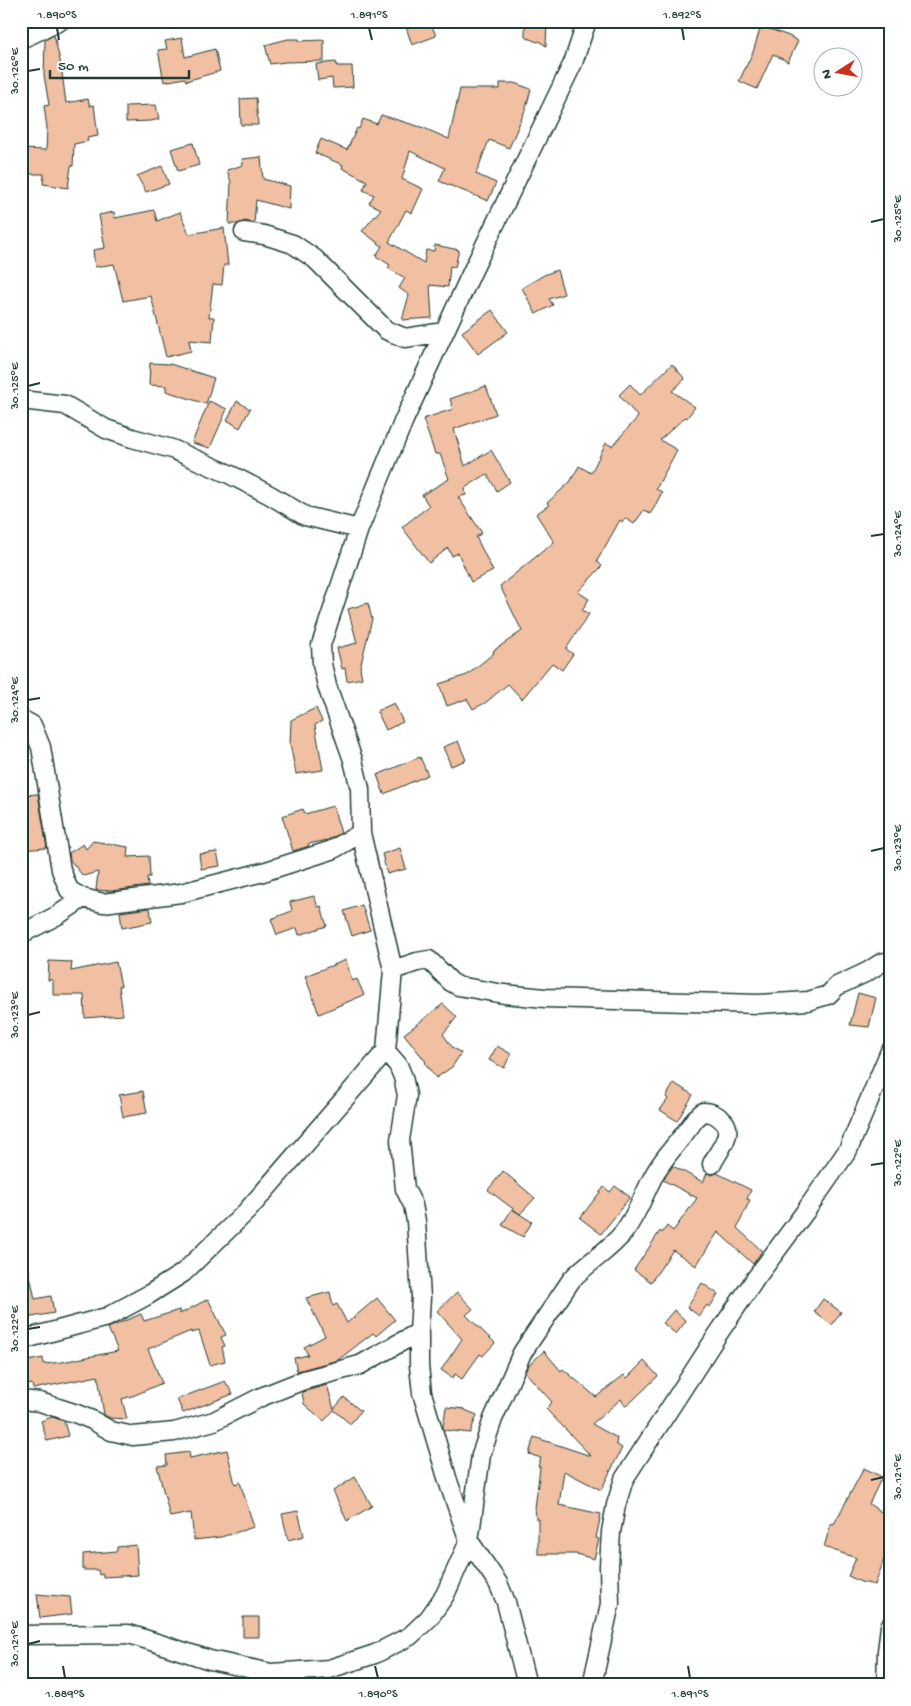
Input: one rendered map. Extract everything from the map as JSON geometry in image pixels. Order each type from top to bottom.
[{"type":"street","points":[[21,38],[60,21]]},
{"type":"street","points":[[21,1340],[107,1317],[148,1295],[183,1273],[247,1211],[386,1052],[393,970],[361,833],[360,789],[353,760],[327,686],[322,664],[321,644],[360,529],[404,420],[535,138],[573,63],[587,21]]},
{"type":"street","points":[[244,232],[264,235],[293,244],[315,259],[386,330],[405,338],[444,332]]},
{"type":"street","points":[[21,400],[65,405],[106,428],[132,438],[172,449],[229,474],[305,516],[360,529]]},
{"type":"street","points":[[21,719],[32,725],[41,748],[61,870],[69,890],[83,898],[103,903],[181,893],[262,872],[332,850],[361,833]]},
{"type":"street","points":[[21,934],[58,915],[83,898]]},
{"type":"street","points":[[393,970],[430,960],[451,982],[458,986],[504,994],[545,998],[759,1004],[808,1002],[828,995],[837,986],[868,972],[881,963],[890,961]]},
{"type":"street","points":[[592,1685],[610,1604],[609,1566],[611,1532],[616,1505],[624,1480],[741,1300],[848,1150],[890,1051]]},
{"type":"street","points":[[386,1052],[398,1065],[407,1095],[400,1140],[405,1189],[413,1205],[416,1221],[422,1297],[419,1332],[419,1366],[422,1393],[448,1481],[469,1541],[498,1583],[506,1602],[527,1685]]},
{"type":"street","points":[[21,1635],[129,1634],[210,1660],[271,1673],[329,1669],[376,1654],[410,1636],[429,1618],[445,1596],[469,1541],[481,1455],[493,1419],[522,1353],[572,1279],[623,1233],[640,1205],[655,1173],[695,1119],[703,1112],[711,1112],[717,1116],[724,1121],[728,1129],[727,1136],[712,1164]]},
{"type":"street","points":[[21,1400],[40,1402],[92,1420],[111,1431],[133,1436],[174,1432],[214,1421],[261,1397],[304,1380],[360,1365],[419,1332]]},
{"type":"street","points":[[886,1685],[890,1626]]},
{"type":"building","points":[[404,21],[430,21],[436,36],[412,45]]},
{"type":"building","points":[[525,21],[547,21],[546,46],[539,41],[537,42],[525,37]]},
{"type":"building","points":[[761,26],[798,41],[788,62],[773,54],[757,89],[739,81],[753,52]]},
{"type":"building","points":[[54,35],[61,65],[66,103],[88,99],[90,106],[94,105],[98,136],[87,138],[88,141],[74,144],[73,166],[71,166],[68,188],[43,184],[44,174],[21,174],[21,149],[46,150],[47,128],[44,106],[49,105],[44,75],[45,40]]},
{"type":"building","points":[[182,38],[185,57],[215,49],[220,71],[186,81],[185,78],[164,82],[158,50],[167,49],[165,41]]},
{"type":"building","points":[[288,39],[299,39],[299,41],[324,40],[324,61],[270,64],[265,45]]},
{"type":"building","points":[[336,62],[337,66],[352,66],[353,87],[333,88],[332,78],[318,80],[316,64]]},
{"type":"building","points":[[500,83],[514,83],[531,89],[526,108],[509,148],[489,140],[476,174],[496,183],[488,201],[439,181],[445,168],[410,151],[402,179],[423,189],[412,213],[406,210],[389,242],[424,263],[426,250],[434,251],[435,245],[459,250],[455,267],[450,266],[448,287],[430,285],[432,318],[402,320],[409,295],[399,288],[405,278],[388,268],[390,265],[376,256],[382,246],[362,231],[381,209],[369,203],[374,195],[363,190],[367,181],[342,168],[343,165],[315,153],[321,139],[347,150],[363,119],[377,124],[381,115],[424,128],[449,139],[460,89],[500,89]]},
{"type":"building","points":[[256,98],[258,125],[241,125],[240,99]]},
{"type":"building","points":[[156,105],[159,119],[126,122],[126,106]]},
{"type":"building","points":[[193,143],[199,165],[178,171],[171,149]]},
{"type":"building","points":[[261,157],[263,179],[290,186],[289,209],[256,200],[254,223],[245,221],[238,224],[229,224],[231,182],[227,170],[243,165],[242,159]]},
{"type":"building","points":[[162,166],[169,184],[146,192],[137,176]]},
{"type":"building","points":[[154,210],[157,221],[180,212],[189,234],[224,228],[228,265],[224,265],[222,285],[213,284],[209,317],[214,317],[212,342],[189,340],[191,351],[166,357],[151,296],[123,301],[114,264],[95,267],[93,250],[105,248],[99,215],[114,212],[115,218]]},
{"type":"building","points":[[557,270],[564,294],[549,299],[553,305],[536,314],[522,288]]},
{"type":"building","points":[[492,310],[508,332],[478,354],[462,332]]},
{"type":"building","points":[[150,363],[170,364],[214,378],[206,404],[166,391],[166,386],[149,385]]},
{"type":"building","points":[[672,364],[685,379],[672,391],[695,407],[687,418],[685,417],[660,440],[677,450],[656,489],[662,492],[654,508],[650,514],[644,510],[634,524],[625,518],[622,522],[620,520],[597,561],[602,566],[578,592],[589,599],[582,610],[589,614],[566,649],[573,654],[562,670],[552,663],[522,699],[508,684],[485,703],[473,709],[467,699],[447,706],[439,684],[467,675],[494,653],[493,651],[522,631],[500,586],[554,542],[536,514],[549,505],[547,503],[570,482],[579,466],[591,473],[606,443],[612,446],[638,417],[619,395],[630,384],[640,395]]},
{"type":"building","points":[[486,386],[496,414],[454,429],[465,466],[491,450],[510,482],[497,491],[487,474],[465,488],[466,495],[458,497],[482,533],[476,537],[493,571],[471,582],[458,553],[452,556],[448,548],[429,563],[402,527],[429,506],[422,495],[449,479],[440,454],[435,454],[423,419],[453,409],[450,399]]},
{"type":"building","points":[[209,401],[227,409],[210,448],[192,443]]},
{"type":"building","points":[[237,401],[250,409],[240,428],[227,420]]},
{"type":"building","points":[[368,603],[372,619],[360,668],[362,678],[347,681],[345,668],[342,669],[337,648],[357,643],[348,609]]},
{"type":"building","points":[[394,703],[403,722],[386,730],[377,711]]},
{"type":"building","points":[[316,708],[322,721],[315,725],[323,770],[296,774],[290,744],[291,720]]},
{"type":"building","points":[[458,741],[466,760],[451,766],[443,747]]},
{"type":"building","points":[[420,757],[428,775],[384,794],[377,775]]},
{"type":"building","points":[[38,794],[47,848],[21,850],[21,795]]},
{"type":"building","points":[[333,806],[341,833],[328,840],[308,844],[309,846],[293,851],[282,816],[303,809],[305,814]]},
{"type":"building","points":[[93,841],[128,847],[127,857],[149,856],[150,877],[147,877],[148,886],[112,891],[96,890],[98,872],[83,876],[70,860],[69,853],[83,844],[86,849]]},
{"type":"building","points":[[400,848],[406,869],[387,874],[382,854]]},
{"type":"building","points":[[217,852],[220,866],[201,869],[199,854]]},
{"type":"building","points":[[314,896],[318,907],[321,906],[327,926],[299,935],[297,928],[277,935],[271,919],[292,911],[290,902]]},
{"type":"building","points":[[362,905],[370,930],[352,936],[344,911]]},
{"type":"building","points":[[150,908],[152,922],[122,928],[120,912]]},
{"type":"building","points":[[346,960],[352,981],[357,979],[364,995],[319,1014],[305,976]]},
{"type":"building","points":[[49,961],[72,962],[71,971],[116,962],[121,986],[119,986],[123,1015],[85,1018],[84,995],[53,995],[53,980],[48,980]]},
{"type":"building","points":[[858,993],[876,998],[869,1027],[850,1025]]},
{"type":"building","points":[[443,1004],[457,1017],[443,1034],[452,1047],[461,1053],[452,1067],[436,1078],[404,1034]]},
{"type":"building","points":[[497,1046],[511,1054],[504,1068],[489,1060]]},
{"type":"building","points":[[674,1083],[693,1095],[677,1121],[660,1110],[668,1099],[666,1097]]},
{"type":"building","points":[[143,1091],[147,1113],[123,1117],[119,1095]]},
{"type":"building","points":[[673,1166],[703,1182],[707,1173],[712,1175],[717,1173],[751,1190],[747,1199],[750,1200],[737,1228],[762,1251],[753,1264],[718,1232],[696,1266],[673,1250],[651,1282],[634,1270],[660,1231],[662,1233],[667,1226],[673,1231],[697,1198],[663,1180]]},
{"type":"building","points":[[503,1171],[535,1198],[520,1214],[488,1190]]},
{"type":"building","points":[[615,1186],[630,1197],[601,1234],[580,1218],[604,1187],[610,1192]]},
{"type":"building","points":[[512,1209],[532,1222],[523,1237],[502,1225]]},
{"type":"building","points":[[28,1266],[35,1299],[51,1296],[54,1313],[21,1319],[21,1267]]},
{"type":"building","points":[[702,1283],[718,1294],[710,1307],[707,1305],[699,1316],[687,1307]]},
{"type":"building","points":[[330,1292],[333,1306],[337,1304],[347,1323],[377,1298],[395,1320],[376,1336],[373,1333],[338,1360],[297,1371],[294,1358],[308,1355],[304,1347],[325,1336],[306,1298]]},
{"type":"building","points":[[457,1292],[473,1309],[466,1315],[495,1343],[483,1356],[480,1354],[462,1379],[455,1374],[453,1378],[441,1370],[462,1339],[437,1311]]},
{"type":"building","points":[[208,1299],[226,1335],[221,1337],[225,1346],[222,1347],[225,1361],[210,1365],[199,1331],[191,1333],[191,1331],[148,1349],[162,1383],[122,1399],[127,1419],[110,1418],[104,1415],[98,1376],[33,1389],[32,1384],[28,1385],[23,1362],[43,1358],[44,1364],[62,1362],[118,1351],[108,1328],[141,1314],[144,1321],[179,1310],[180,1314]]},
{"type":"building","points":[[823,1299],[841,1312],[832,1325],[814,1312]]},
{"type":"building","points":[[674,1310],[686,1321],[676,1334],[663,1323]]},
{"type":"building","points":[[544,1351],[561,1371],[563,1369],[596,1397],[624,1375],[627,1378],[644,1361],[658,1376],[629,1404],[625,1406],[621,1399],[592,1424],[617,1438],[616,1444],[622,1448],[601,1490],[564,1471],[559,1505],[601,1514],[596,1538],[599,1539],[594,1559],[576,1554],[538,1554],[538,1519],[536,1519],[535,1508],[540,1467],[538,1466],[541,1458],[529,1454],[534,1437],[591,1456],[546,1409],[552,1402],[525,1372],[528,1366]]},
{"type":"building","points":[[225,1381],[233,1394],[183,1413],[177,1399]]},
{"type":"building","points":[[327,1385],[334,1409],[344,1397],[361,1411],[350,1424],[334,1410],[324,1421],[304,1404],[302,1392]]},
{"type":"building","points":[[446,1407],[465,1409],[477,1415],[470,1433],[444,1430]]},
{"type":"building","points":[[52,1417],[64,1421],[68,1436],[47,1441],[41,1421]]},
{"type":"building","points":[[227,1450],[235,1484],[240,1482],[254,1527],[221,1537],[194,1540],[191,1513],[170,1517],[157,1466],[167,1465],[166,1455],[189,1452],[190,1458]]},
{"type":"building","points":[[864,1468],[882,1477],[869,1504],[890,1518],[890,1542],[875,1585],[861,1582],[848,1576],[856,1558],[824,1547],[831,1523],[834,1524]]},
{"type":"building","points":[[355,1477],[372,1506],[347,1521],[333,1491]]},
{"type":"building","points":[[298,1511],[304,1536],[288,1540],[282,1514]]},
{"type":"building","points":[[136,1545],[138,1575],[103,1577],[103,1574],[99,1575],[98,1570],[83,1570],[83,1554],[117,1551],[117,1547]]},
{"type":"building","points":[[37,1594],[70,1597],[72,1614],[40,1618]]},
{"type":"building","points":[[243,1617],[259,1617],[259,1637],[243,1637]]}]
